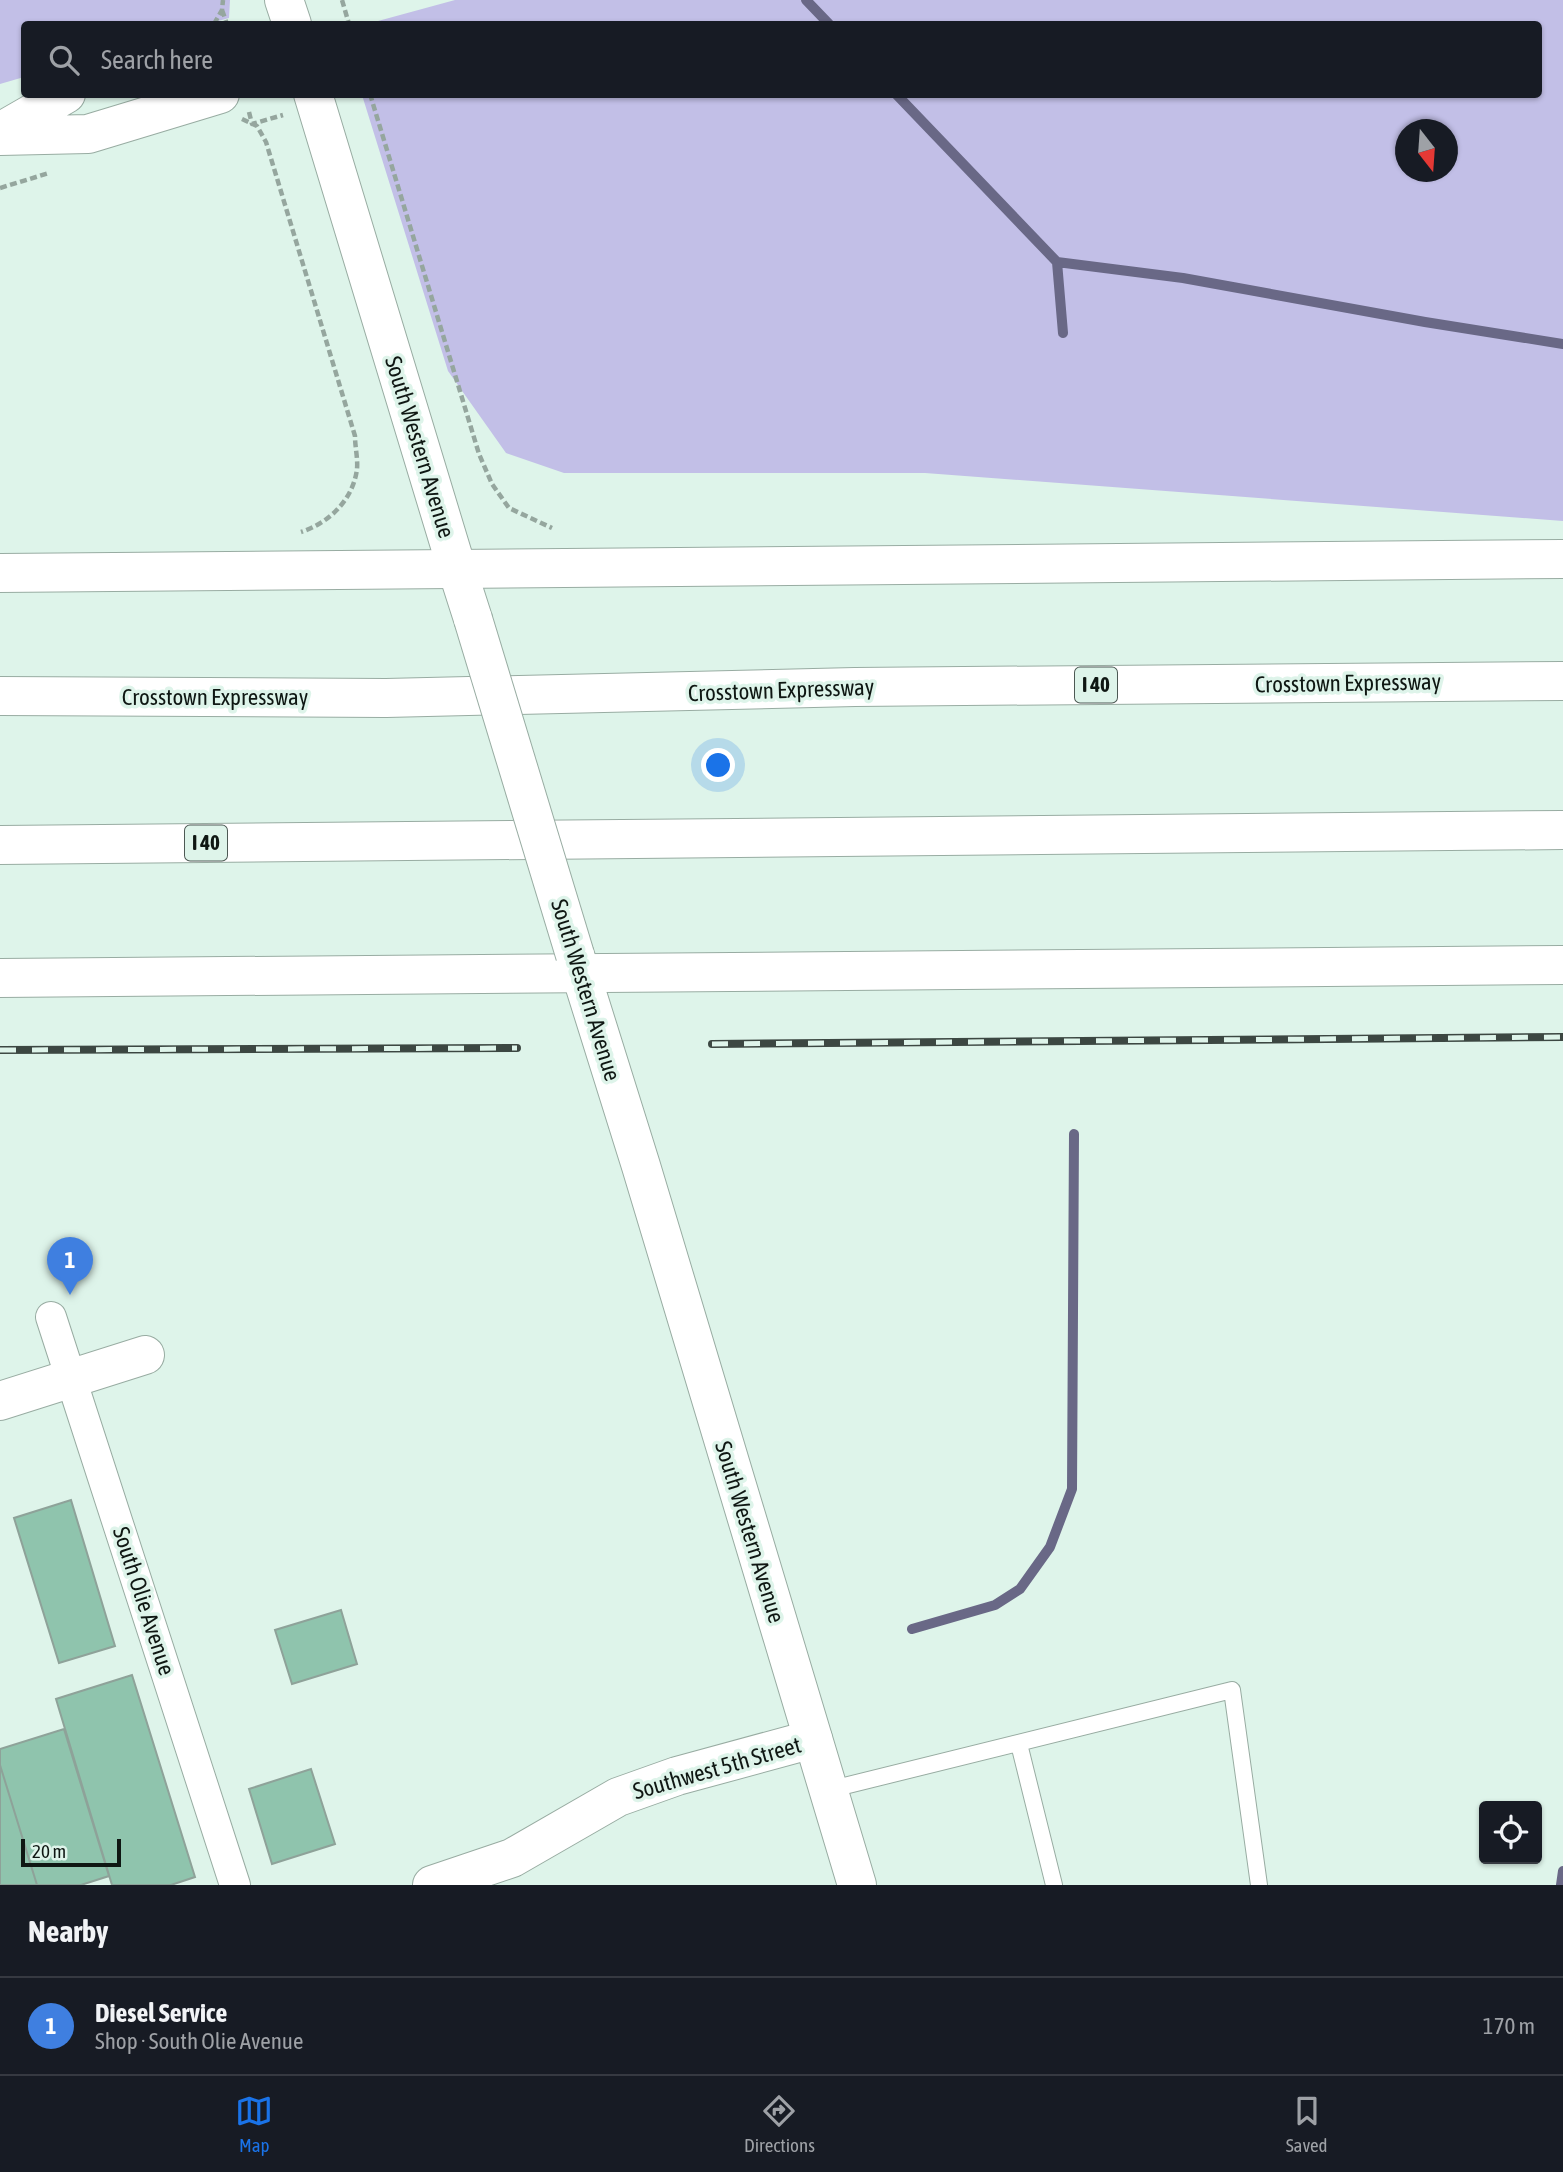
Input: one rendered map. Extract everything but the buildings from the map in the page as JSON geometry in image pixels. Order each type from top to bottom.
[{"type":"main road","points":[[284,0],[291,21]]},
{"type":"main road","points":[[0,134],[59,98]]},
{"type":"main road","name":"South Western Avenue","points":[[314,98],[641,1166],[857,1885]]},
{"type":"main road","points":[[0,134],[88,134],[230,106]]},
{"type":"main road","points":[[0,573],[1563,559]]},
{"type":"main road","name":"Crosstown Expressway","points":[[0,696],[386,698],[855,687],[1563,681]]},
{"type":"main road","name":"I 40","points":[[0,845],[1563,830]]},
{"type":"main road","points":[[0,978],[578,964],[1563,965]]},
{"type":"main road","points":[[0,1401],[145,1355]]},
{"type":"main road","name":"Southwest 5th Street","points":[[432,1885],[512,1858],[618,1797],[677,1776],[813,1739]]},
{"type":"street","name":"South Olie Avenue","points":[[51,1317],[73,1378],[235,1885]]},
{"type":"lane","points":[[828,1790],[1232,1690],[1259,1885]]},
{"type":"lane","points":[[1019,1744],[1054,1885]]},
{"type":"path","points":[[216,21],[222,10],[223,0]]},
{"type":"path","points":[[342,0],[348,21]]},
{"type":"path","points":[[222,10],[226,21]]},
{"type":"path","points":[[371,98],[478,454],[492,484],[509,508],[552,527]]},
{"type":"path","points":[[230,106],[257,126],[266,142],[355,436],[357,468],[352,487],[343,503],[331,517],[314,528],[296,534]]},
{"type":"path","points":[[0,188],[51,172]]},
{"type":"shaded area","points":[[0,0],[230,0],[229,18],[218,21],[21,21],[21,78],[0,84]]},
{"type":"shaded area","points":[[455,0],[1563,0],[1563,521],[925,473],[564,473],[506,453],[448,371],[363,98],[1542,98],[1542,21],[378,21]]},
{"type":"waterway","points":[[806,0],[826,21]]},
{"type":"waterway","points":[[900,98],[1057,262],[1063,333]]},
{"type":"waterway","points":[[1057,262],[1183,278],[1563,344]]},
{"type":"waterway","points":[[912,1629],[995,1605],[1020,1589],[1050,1547],[1072,1489],[1074,1134]]},
{"type":"waterway","points":[[1561,1885],[1563,1871]]},
{"type":"railway","points":[[712,1044],[1563,1037]]},
{"type":"railway","points":[[0,1050],[517,1048]]},
{"type":"place","name":"Diesel Service","points":[[70,1295]]}]
